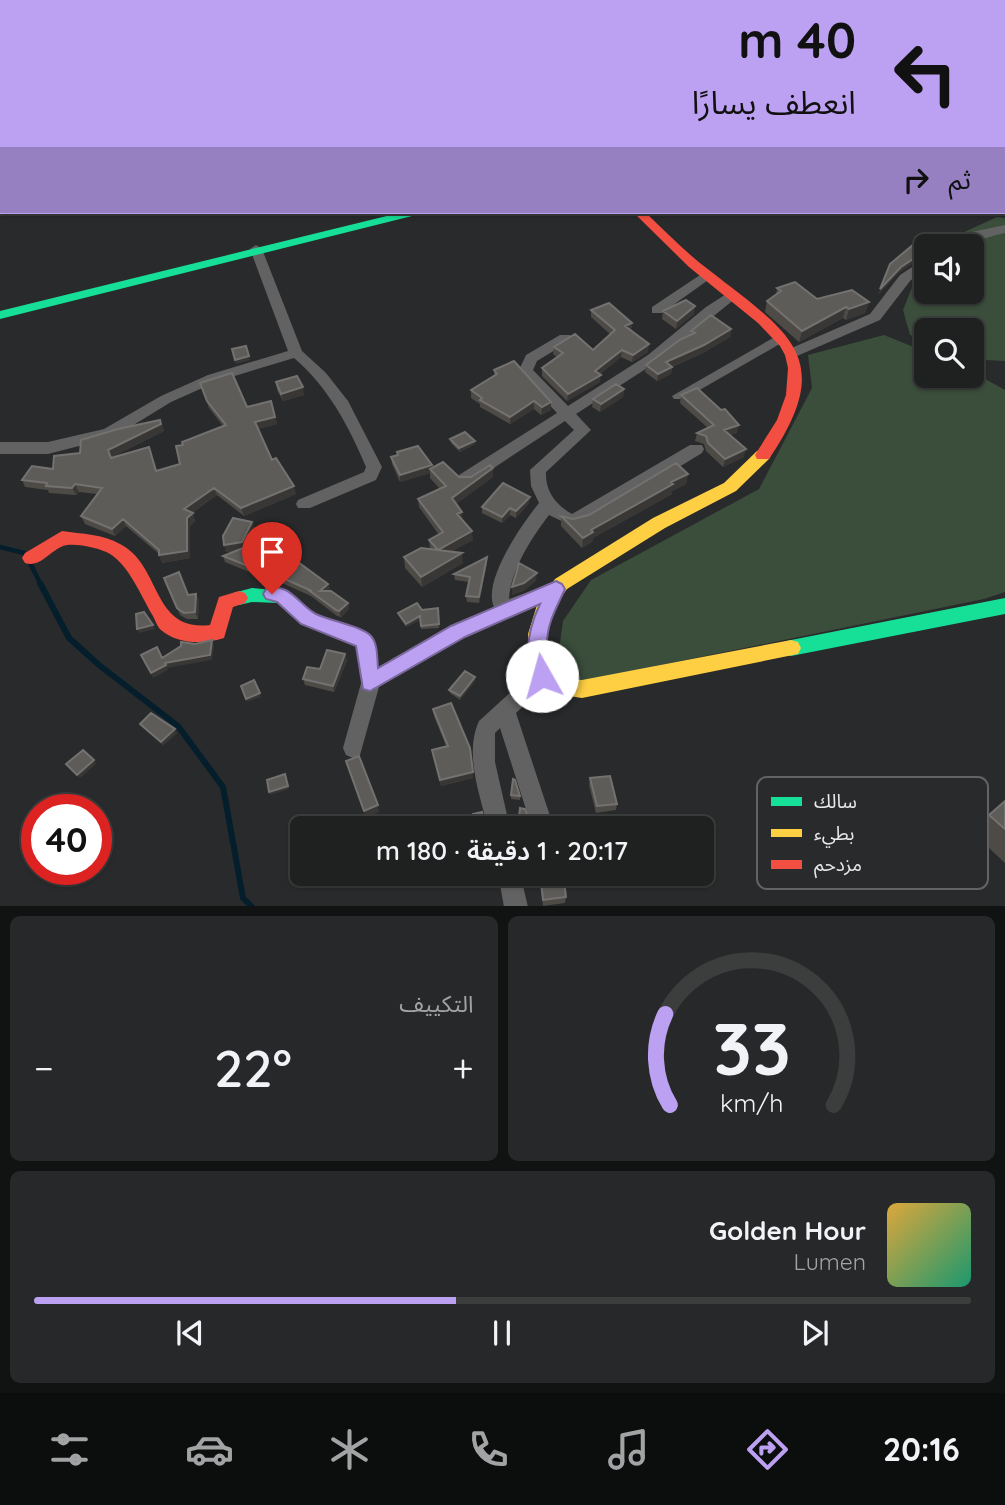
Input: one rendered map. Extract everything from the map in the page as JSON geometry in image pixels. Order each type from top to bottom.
[{"type":"street","points":[[0,315],[256,249],[407,214]]},
{"type":"street","points":[[370,682],[458,631],[556,589],[679,512],[719,495],[747,475],[785,424],[793,396],[795,370],[792,352],[780,338],[706,275],[641,214]]},
{"type":"street","points":[[981,234],[1005,229]]},
{"type":"street","points":[[256,249],[296,353],[311,363],[329,387],[348,415],[374,467],[370,476],[304,504]]},
{"type":"street","points":[[792,352],[875,317],[905,278],[914,271]]},
{"type":"street","points":[[657,310],[706,275]]},
{"type":"street","points":[[465,479],[670,347],[715,304],[731,295]]},
{"type":"street","points":[[565,338],[531,358],[526,370],[583,430],[538,470],[538,483],[548,504],[564,519],[581,517],[696,449]]},
{"type":"street","points":[[679,396],[780,338]]},
{"type":"street","points":[[0,448],[48,448],[109,433],[166,399],[213,378],[296,353]]},
{"type":"street","points":[[506,612],[499,595],[503,582],[535,518],[548,504]]},
{"type":"street","points":[[31,558],[62,538],[97,542],[116,549],[132,565],[168,625],[177,632],[217,632],[225,602],[272,594],[282,596],[308,619],[363,640],[366,644],[370,682],[353,748]]},
{"type":"street","points":[[556,589],[539,626],[537,646],[542,676],[548,685],[561,689],[582,689],[1005,606]]},
{"type":"street","points":[[497,816],[483,750],[483,733],[542,676]]},
{"type":"street","points":[[505,712],[539,816]]},
{"type":"street","points":[[512,886],[516,906]]},
{"type":"green space","points":[[997,217],[1005,218],[1005,361],[984,359],[984,318],[914,318],[914,336],[910,335],[903,310],[914,282],[914,304],[984,304],[984,234],[960,234]]},
{"type":"green space","points":[[884,335],[914,347],[914,388],[984,388],[984,378],[1005,390],[1005,592],[984,599],[554,687],[563,621],[591,580],[759,489],[812,388],[808,355]]},
{"type":"building","points":[[914,244],[914,258],[901,267],[880,289],[890,264]]},
{"type":"building","points":[[795,282],[817,299],[852,290],[869,302],[849,309],[846,307],[802,331],[767,301],[781,291],[777,288]]},
{"type":"building","points":[[686,300],[695,306],[677,321],[663,311]]},
{"type":"building","points":[[609,303],[632,323],[625,326],[649,344],[633,355],[622,350],[595,371],[601,375],[568,394],[542,368],[563,353],[554,347],[575,334],[593,350],[615,330],[591,310]]},
{"type":"building","points":[[711,315],[731,329],[666,362],[672,367],[658,374],[646,365],[681,339],[695,333],[691,331]]},
{"type":"building","points":[[246,346],[249,356],[235,360],[232,349]]},
{"type":"building","points":[[514,361],[551,402],[542,407],[534,401],[510,417],[480,400],[482,398],[471,390],[497,374],[494,370]]},
{"type":"building","points":[[232,373],[247,407],[271,401],[275,417],[255,422],[272,460],[276,458],[294,486],[241,508],[214,488],[184,509],[193,513],[187,518],[187,551],[159,555],[159,550],[123,519],[112,529],[81,516],[102,488],[75,484],[72,488],[46,486],[47,483],[22,480],[32,466],[53,469],[54,456],[80,453],[81,440],[160,420],[161,424],[108,450],[111,458],[149,447],[156,471],[180,464],[176,446],[226,425],[207,401],[200,383]]},
{"type":"building","points":[[297,376],[303,387],[281,394],[276,382]]},
{"type":"building","points":[[616,384],[624,389],[601,404],[593,399]]},
{"type":"building","points":[[697,388],[721,410],[725,409],[739,425],[724,430],[746,449],[725,459],[708,443],[706,436],[697,433],[714,425],[681,395]]},
{"type":"building","points":[[465,432],[475,441],[459,448],[450,439]]},
{"type":"building","points":[[418,446],[432,465],[400,475],[391,457],[398,455],[397,452]]},
{"type":"building","points":[[443,462],[459,477],[471,477],[490,465],[493,468],[452,498],[462,512],[457,514],[472,531],[438,550],[429,540],[443,532],[418,499],[446,486],[430,469]]},
{"type":"building","points":[[676,463],[688,474],[591,530],[593,532],[583,538],[561,516],[573,519],[589,515]]},
{"type":"building","points":[[503,483],[530,497],[516,511],[510,508],[502,517],[482,507]]},
{"type":"building","points":[[233,518],[252,522],[242,542],[224,545],[223,536]]},
{"type":"building","points":[[243,548],[292,567],[298,562],[328,584],[320,591],[331,591],[348,603],[339,611],[336,610],[312,591],[280,577],[265,566],[258,570],[223,556]]},
{"type":"building","points":[[421,548],[462,553],[421,577],[404,557]]},
{"type":"building","points":[[487,557],[479,597],[466,596],[470,577],[454,574]]},
{"type":"building","points":[[519,563],[537,573],[524,583],[512,587]]},
{"type":"building","points":[[179,572],[188,595],[196,594],[195,612],[184,613],[177,608],[164,578]]},
{"type":"building","points":[[417,603],[422,610],[438,608],[439,624],[421,626],[420,616],[406,624],[398,613]]},
{"type":"building","points":[[144,612],[153,625],[137,629],[136,614]]},
{"type":"building","points":[[212,640],[210,655],[165,663],[166,665],[151,673],[141,655],[157,647],[162,658],[181,646],[181,642],[195,644]]},
{"type":"building","points":[[327,650],[345,654],[333,686],[303,679],[307,667],[320,669]]},
{"type":"building","points":[[465,671],[475,677],[460,696],[449,690]]},
{"type":"building","points":[[254,680],[260,693],[246,699],[241,686]]},
{"type":"building","points":[[451,703],[470,748],[473,772],[440,780],[432,750],[448,746],[433,709]]},
{"type":"building","points":[[151,713],[175,729],[161,742],[140,724]]},
{"type":"building","points":[[83,750],[94,760],[77,775],[66,764]]},
{"type":"building","points":[[359,756],[378,805],[364,811],[346,761]]},
{"type":"building","points":[[285,774],[288,786],[269,792],[267,780]]},
{"type":"building","points":[[610,776],[617,804],[597,806],[590,778]]},
{"type":"building","points":[[513,779],[515,780],[520,796],[511,795]]},
{"type":"building","points":[[1005,801],[1005,829],[989,815]]},
{"type":"building","points":[[520,808],[525,809],[528,816],[519,816]]},
{"type":"building","points":[[541,886],[565,886],[566,897],[543,900]]},
{"type":"waterway","points":[[0,547],[24,553]]},
{"type":"waterway","points":[[30,563],[40,583]]},
{"type":"waterway","points":[[40,583],[69,638],[99,665],[178,726],[223,787],[243,898],[251,906]]},
{"type":"traffic: fast","points":[[0,315],[408,214]]},
{"type":"traffic: fast","points":[[239,598],[252,595],[282,596],[308,619],[363,640],[366,644],[370,682]]},
{"type":"traffic: fast","points":[[791,648],[1005,606]]},
{"type":"traffic: slow","points":[[763,455],[730,487],[659,523],[561,584],[546,605],[541,619],[536,649],[538,663],[542,676],[550,686],[582,689],[791,648]]},
{"type":"traffic: jam","points":[[641,214],[693,264],[763,320],[786,344],[792,355],[795,381],[790,408],[763,455]]},
{"type":"traffic: jam","points":[[31,558],[62,538],[97,542],[116,549],[132,565],[168,625],[191,635],[217,632],[225,602],[239,598]]},
{"type":"route","points":[[272,594],[282,596],[308,619],[363,640],[366,644],[370,682],[458,631],[556,589],[539,626],[537,646],[542,676]]}]
